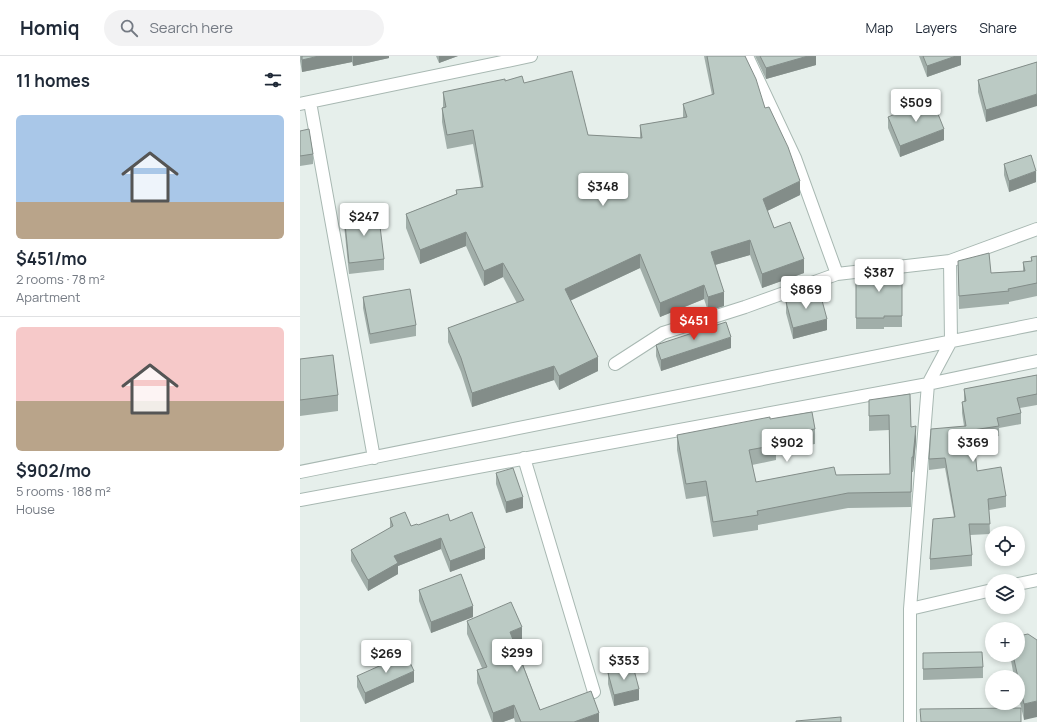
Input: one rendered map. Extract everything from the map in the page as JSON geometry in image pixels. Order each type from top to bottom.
[{"type":"street","points":[[374,458],[305,103],[531,56]]},
{"type":"street","points":[[747,56],[795,158],[837,274]]},
{"type":"street","points":[[615,364],[664,333],[745,307],[837,274],[950,261],[1037,229]]},
{"type":"street","points":[[910,722],[910,609],[928,384],[951,341],[950,261]]},
{"type":"street","points":[[300,472],[1037,324]]},
{"type":"street","points":[[300,500],[928,384],[1037,361]]},
{"type":"street","points":[[524,458],[594,692]]},
{"type":"street","points":[[1025,583],[1037,580]]},
{"type":"street","points":[[910,609],[985,592]]},
{"type":"building","points":[[302,56],[319,56],[302,60]]},
{"type":"building","points":[[707,56],[745,56],[756,79],[765,108],[769,107],[788,147],[800,181],[763,199],[774,228],[790,222],[804,259],[762,274],[750,240],[711,252],[724,292],[708,297],[704,285],[660,303],[640,254],[565,289],[598,357],[559,376],[554,366],[472,393],[461,358],[448,328],[524,300],[503,263],[484,271],[466,232],[420,250],[406,214],[457,194],[456,190],[483,187],[473,130],[447,135],[442,108],[446,107],[443,92],[505,79],[505,81],[522,76],[524,83],[572,71],[588,135],[642,138],[640,125],[687,117],[683,104],[714,94]]},
{"type":"building","points":[[760,56],[808,56],[766,68]]},
{"type":"building","points":[[923,56],[956,56],[927,66]]},
{"type":"building","points":[[1037,62],[1037,94],[986,110],[978,80]]},
{"type":"building","points":[[932,99],[944,129],[900,146],[888,117]]},
{"type":"building","points":[[309,129],[313,154],[300,156],[300,131]]},
{"type":"building","points":[[1031,155],[1036,171],[1009,181],[1004,164]]},
{"type":"building","points":[[378,210],[384,259],[349,263],[344,214]]},
{"type":"building","points":[[989,253],[991,273],[1025,271],[1023,262],[1032,261],[1031,257],[1037,256],[1037,283],[1008,289],[1009,291],[959,296],[958,261]]},
{"type":"building","points":[[856,268],[902,269],[902,316],[884,316],[884,318],[856,318]]},
{"type":"building","points":[[410,289],[416,325],[370,334],[363,297]]},
{"type":"building","points":[[820,293],[827,319],[793,328],[786,302]]},
{"type":"building","points":[[726,322],[731,337],[661,360],[656,345]]},
{"type":"building","points":[[333,355],[338,395],[300,400],[300,359]]},
{"type":"building","points":[[1037,375],[1037,394],[1017,398],[1021,413],[997,418],[999,426],[973,430],[977,471],[1001,467],[1006,496],[988,499],[990,524],[969,524],[972,555],[930,559],[933,519],[955,517],[945,458],[929,459],[931,429],[966,426],[962,402],[966,401],[964,389]]},
{"type":"building","points":[[910,394],[911,427],[916,426],[912,457],[911,492],[848,493],[757,511],[758,515],[713,522],[706,481],[686,484],[677,435],[770,417],[770,419],[812,412],[815,429],[774,436],[776,445],[749,450],[756,482],[834,467],[836,475],[890,474],[889,415],[869,416],[869,400]]},
{"type":"building","points":[[513,468],[523,497],[506,502],[496,473]]},
{"type":"building","points":[[405,512],[411,526],[418,525],[448,514],[450,521],[472,512],[485,548],[450,561],[441,538],[394,556],[398,563],[368,580],[351,550],[393,526],[390,518]]},
{"type":"building","points":[[461,574],[473,606],[431,622],[419,590]]},
{"type":"building","points":[[511,602],[522,627],[510,632],[540,710],[591,691],[599,713],[574,722],[521,722],[514,705],[493,713],[477,670],[487,667],[467,621]]},
{"type":"building","points":[[1028,634],[1037,640],[1037,701],[1025,704],[1025,670],[1016,670],[1015,662],[1025,662],[1025,635]]},
{"type":"building","points":[[982,652],[983,667],[923,669],[923,653]]},
{"type":"building","points":[[406,654],[414,671],[365,693],[357,676]]},
{"type":"building","points":[[633,666],[639,689],[614,695],[608,673]]},
{"type":"building","points":[[985,708],[985,710],[1021,710],[1021,722],[921,722],[920,709]]},
{"type":"building","points":[[841,717],[841,722],[796,722],[796,721]]}]
